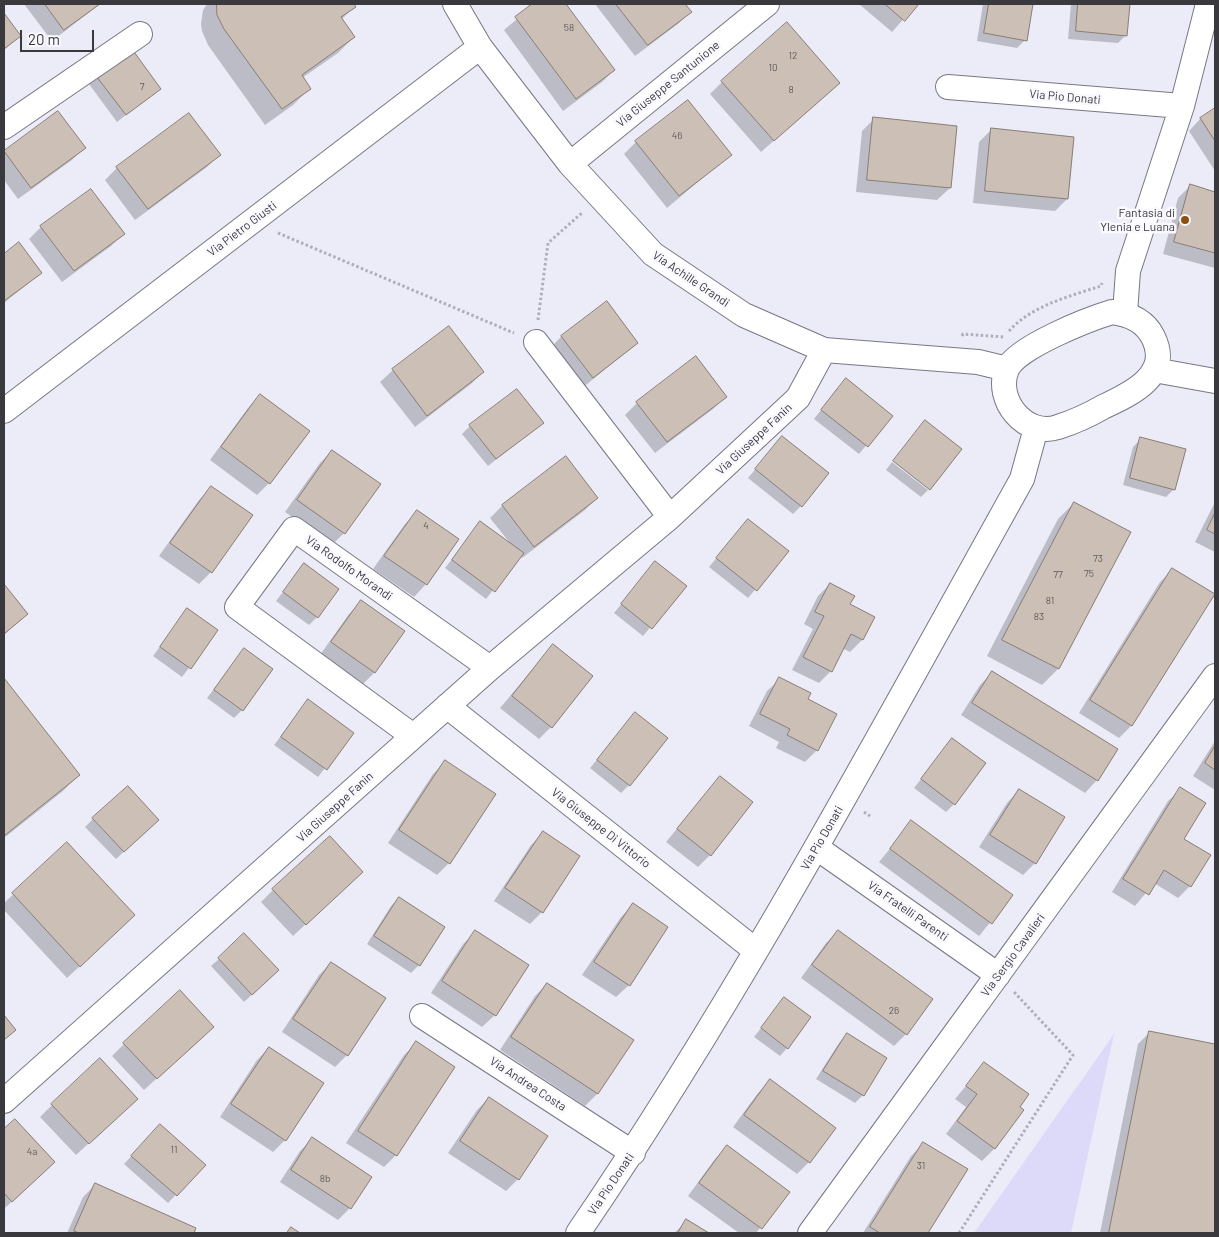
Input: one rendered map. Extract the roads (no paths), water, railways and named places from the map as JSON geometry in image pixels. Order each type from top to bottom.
[{"type":"street","name":"Via Achille Grandi","points":[[455,4],[480,47],[570,164],[653,254],[744,315],[824,350],[960,361],[1007,369]]},
{"type":"street","name":"Via Giuseppe Santunione","points":[[570,164],[767,4]]},
{"type":"street","points":[[1124,313],[1128,271],[1182,106],[1208,4]]},
{"type":"street","points":[[4,128],[140,34]]},
{"type":"street","name":"Via Pietro Giusti","points":[[4,411],[480,47]]},
{"type":"street","name":"Via Pio Donati","points":[[948,87],[1182,106]]},
{"type":"street","points":[[1124,313],[1144,325],[1154,339],[1157,357],[1154,370],[1144,385],[1130,394],[1071,423],[1054,429],[1036,428],[1024,422],[1009,404],[1005,393],[1007,369],[1017,357],[1029,347],[1104,315],[1124,313]]},
{"type":"street","points":[[536,342],[670,517]]},
{"type":"street","name":"Via Giuseppe Fanin","points":[[4,1101],[490,668],[670,517],[798,398],[824,350]]},
{"type":"street","points":[[1154,370],[1215,381]]},
{"type":"street","name":"Via Pio Donati","points":[[578,1233],[633,1153],[817,848],[1022,479],[1036,428]]},
{"type":"street","name":"Via Rodolfo Morandi","points":[[413,736],[237,607],[294,529],[490,668]]},
{"type":"street","name":"Via Sergio Cavalieri","points":[[810,1233],[1215,676]]},
{"type":"street","name":"Via Giuseppe Di Vittorio","points":[[447,706],[755,950]]},
{"type":"street","name":"Via Fratelli Parenti","points":[[817,848],[998,975]]},
{"type":"street","name":"Via Andrea Costa","points":[[422,1016],[633,1153]]},
{"type":"place","name":"Fantasia di Ylenia e Luana","points":[[1185,220]]}]
